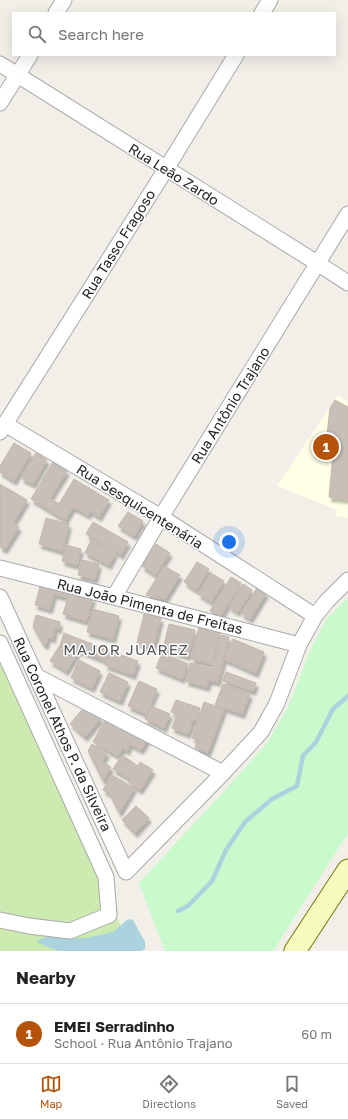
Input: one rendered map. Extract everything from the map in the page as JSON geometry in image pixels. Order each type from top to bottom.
[{"type":"street","points":[[57,12],[64,0]]},
{"type":"street","points":[[263,12],[270,0]]},
{"type":"street","points":[[0,103],[29,56]]},
{"type":"street","name":"Rua Tasso Fragoso","points":[[2,428],[166,169],[235,56]]},
{"type":"street","name":"Rua Leão Zardo","points":[[0,64],[348,283]]},
{"type":"street","name":"Rua Antônio Trajano","points":[[114,597],[161,517],[348,214]]},
{"type":"street","name":"Rua Sesquicentenária","points":[[2,428],[161,517],[315,616]]},
{"type":"street","name":"Rua João Pimenta de Freitas","points":[[0,568],[299,646]]},
{"type":"street","points":[[36,676],[223,772],[261,732],[277,704],[299,646],[315,616],[327,601],[348,580]]},
{"type":"street","name":"Rua Coronel Athos P. da Silveira","points":[[0,597],[126,872],[223,772]]},
{"type":"street","points":[[0,643],[106,877],[109,915],[70,931],[29,926],[0,920]]},
{"type":"street","points":[[295,951],[348,870]]},
{"type":"shaded area","points":[[338,395],[348,403],[348,518],[335,516],[337,510],[277,486]]},
{"type":"green space","points":[[348,597],[348,833],[273,951],[165,951],[139,883],[267,743],[289,705],[310,651],[326,620]]},
{"type":"green space","points":[[0,659],[132,951],[0,951]]},
{"type":"water","points":[[128,919],[133,920],[145,942],[145,949],[141,951],[58,951],[36,942],[43,938],[52,936],[61,939],[86,938],[113,932]]},
{"type":"building","points":[[335,400],[348,407],[348,499],[329,497],[333,455],[338,456],[339,444],[326,443],[330,408]]},
{"type":"building","points":[[14,443],[31,453],[14,481],[0,472],[0,466]]},
{"type":"building","points":[[36,453],[47,460],[33,484],[21,478]]},
{"type":"building","points":[[53,462],[67,471],[50,498],[59,504],[74,479],[109,500],[99,517],[90,511],[88,515],[73,507],[65,520],[31,499]]},
{"type":"building","points":[[0,484],[27,500],[13,523],[19,527],[5,549],[0,547]]},
{"type":"building","points":[[128,512],[143,521],[134,536],[118,526]]},
{"type":"building","points":[[46,518],[69,524],[62,551],[39,544]]},
{"type":"building","points":[[93,522],[128,542],[121,555],[86,534]]},
{"type":"building","points":[[91,540],[115,553],[109,565],[85,553]]},
{"type":"building","points":[[156,544],[170,553],[155,575],[142,566]]},
{"type":"building","points":[[66,545],[81,549],[77,565],[62,561]]},
{"type":"building","points":[[82,560],[99,564],[95,579],[78,575]]},
{"type":"building","points":[[197,562],[209,569],[196,590],[184,582]]},
{"type":"building","points":[[164,566],[180,575],[165,599],[146,595]]},
{"type":"building","points":[[211,573],[224,581],[211,602],[198,594]]},
{"type":"building","points":[[231,577],[241,583],[220,617],[210,611]]},
{"type":"building","points":[[41,583],[68,590],[66,597],[54,594],[50,609],[35,605]]},
{"type":"building","points":[[243,584],[252,590],[238,612],[229,607]]},
{"type":"building","points":[[257,588],[266,593],[250,619],[241,613]]},
{"type":"building","points":[[70,591],[93,598],[86,621],[63,614]]},
{"type":"building","points":[[93,609],[119,616],[113,639],[87,632]]},
{"type":"building","points":[[144,614],[161,618],[153,648],[137,643]]},
{"type":"building","points":[[36,615],[60,622],[59,629],[55,628],[53,639],[48,637],[46,645],[43,644],[33,627]]},
{"type":"building","points":[[169,624],[195,630],[188,656],[163,649]]},
{"type":"building","points":[[199,627],[220,632],[212,664],[191,659]]},
{"type":"building","points":[[64,633],[110,651],[107,661],[78,650],[76,655],[60,645]]},
{"type":"building","points":[[221,635],[229,637],[218,682],[209,680],[207,687],[186,681],[190,663],[212,669]]},
{"type":"building","points":[[233,639],[264,652],[256,673],[224,659]]},
{"type":"building","points":[[60,645],[76,655],[66,671],[50,661]]},
{"type":"building","points":[[110,651],[138,661],[133,675],[105,665]]},
{"type":"building","points":[[162,653],[188,664],[182,679],[156,668]]},
{"type":"building","points":[[79,660],[100,671],[92,688],[71,678]]},
{"type":"building","points":[[226,672],[256,683],[253,691],[223,681]]},
{"type":"building","points":[[109,673],[128,682],[120,701],[100,692]]},
{"type":"building","points":[[139,681],[157,689],[146,714],[128,706]]},
{"type":"building","points":[[223,684],[250,694],[242,714],[215,705]]},
{"type":"building","points":[[176,700],[200,708],[196,721],[193,720],[188,734],[172,728],[177,714],[171,712]]},
{"type":"building","points":[[204,702],[224,709],[208,752],[195,748],[198,740],[192,738]]},
{"type":"building","points":[[86,705],[101,718],[85,737],[70,724]]},
{"type":"building","points":[[151,706],[170,714],[164,728],[145,719]]},
{"type":"building","points":[[108,715],[148,738],[141,750],[130,744],[127,751],[123,748],[118,756],[93,742]]},
{"type":"building","points":[[92,744],[107,753],[102,762],[111,767],[103,781],[88,751]]},
{"type":"building","points":[[122,755],[138,766],[140,762],[153,770],[140,790],[128,782],[130,779],[113,769]]},
{"type":"building","points":[[112,775],[134,788],[119,813],[110,794],[103,790]]},
{"type":"building","points":[[136,806],[149,818],[135,833],[122,820]]},
{"type":"waterway","points":[[178,911],[188,906],[212,881],[226,850],[245,822],[272,799],[297,786],[303,756],[316,742],[333,709],[348,696]]},
{"type":"place","name":"EMEI Serradinho","points":[[326,447]]},
{"type":"district","name":"MAJOR JUAREZ","points":[[126,649]]}]
